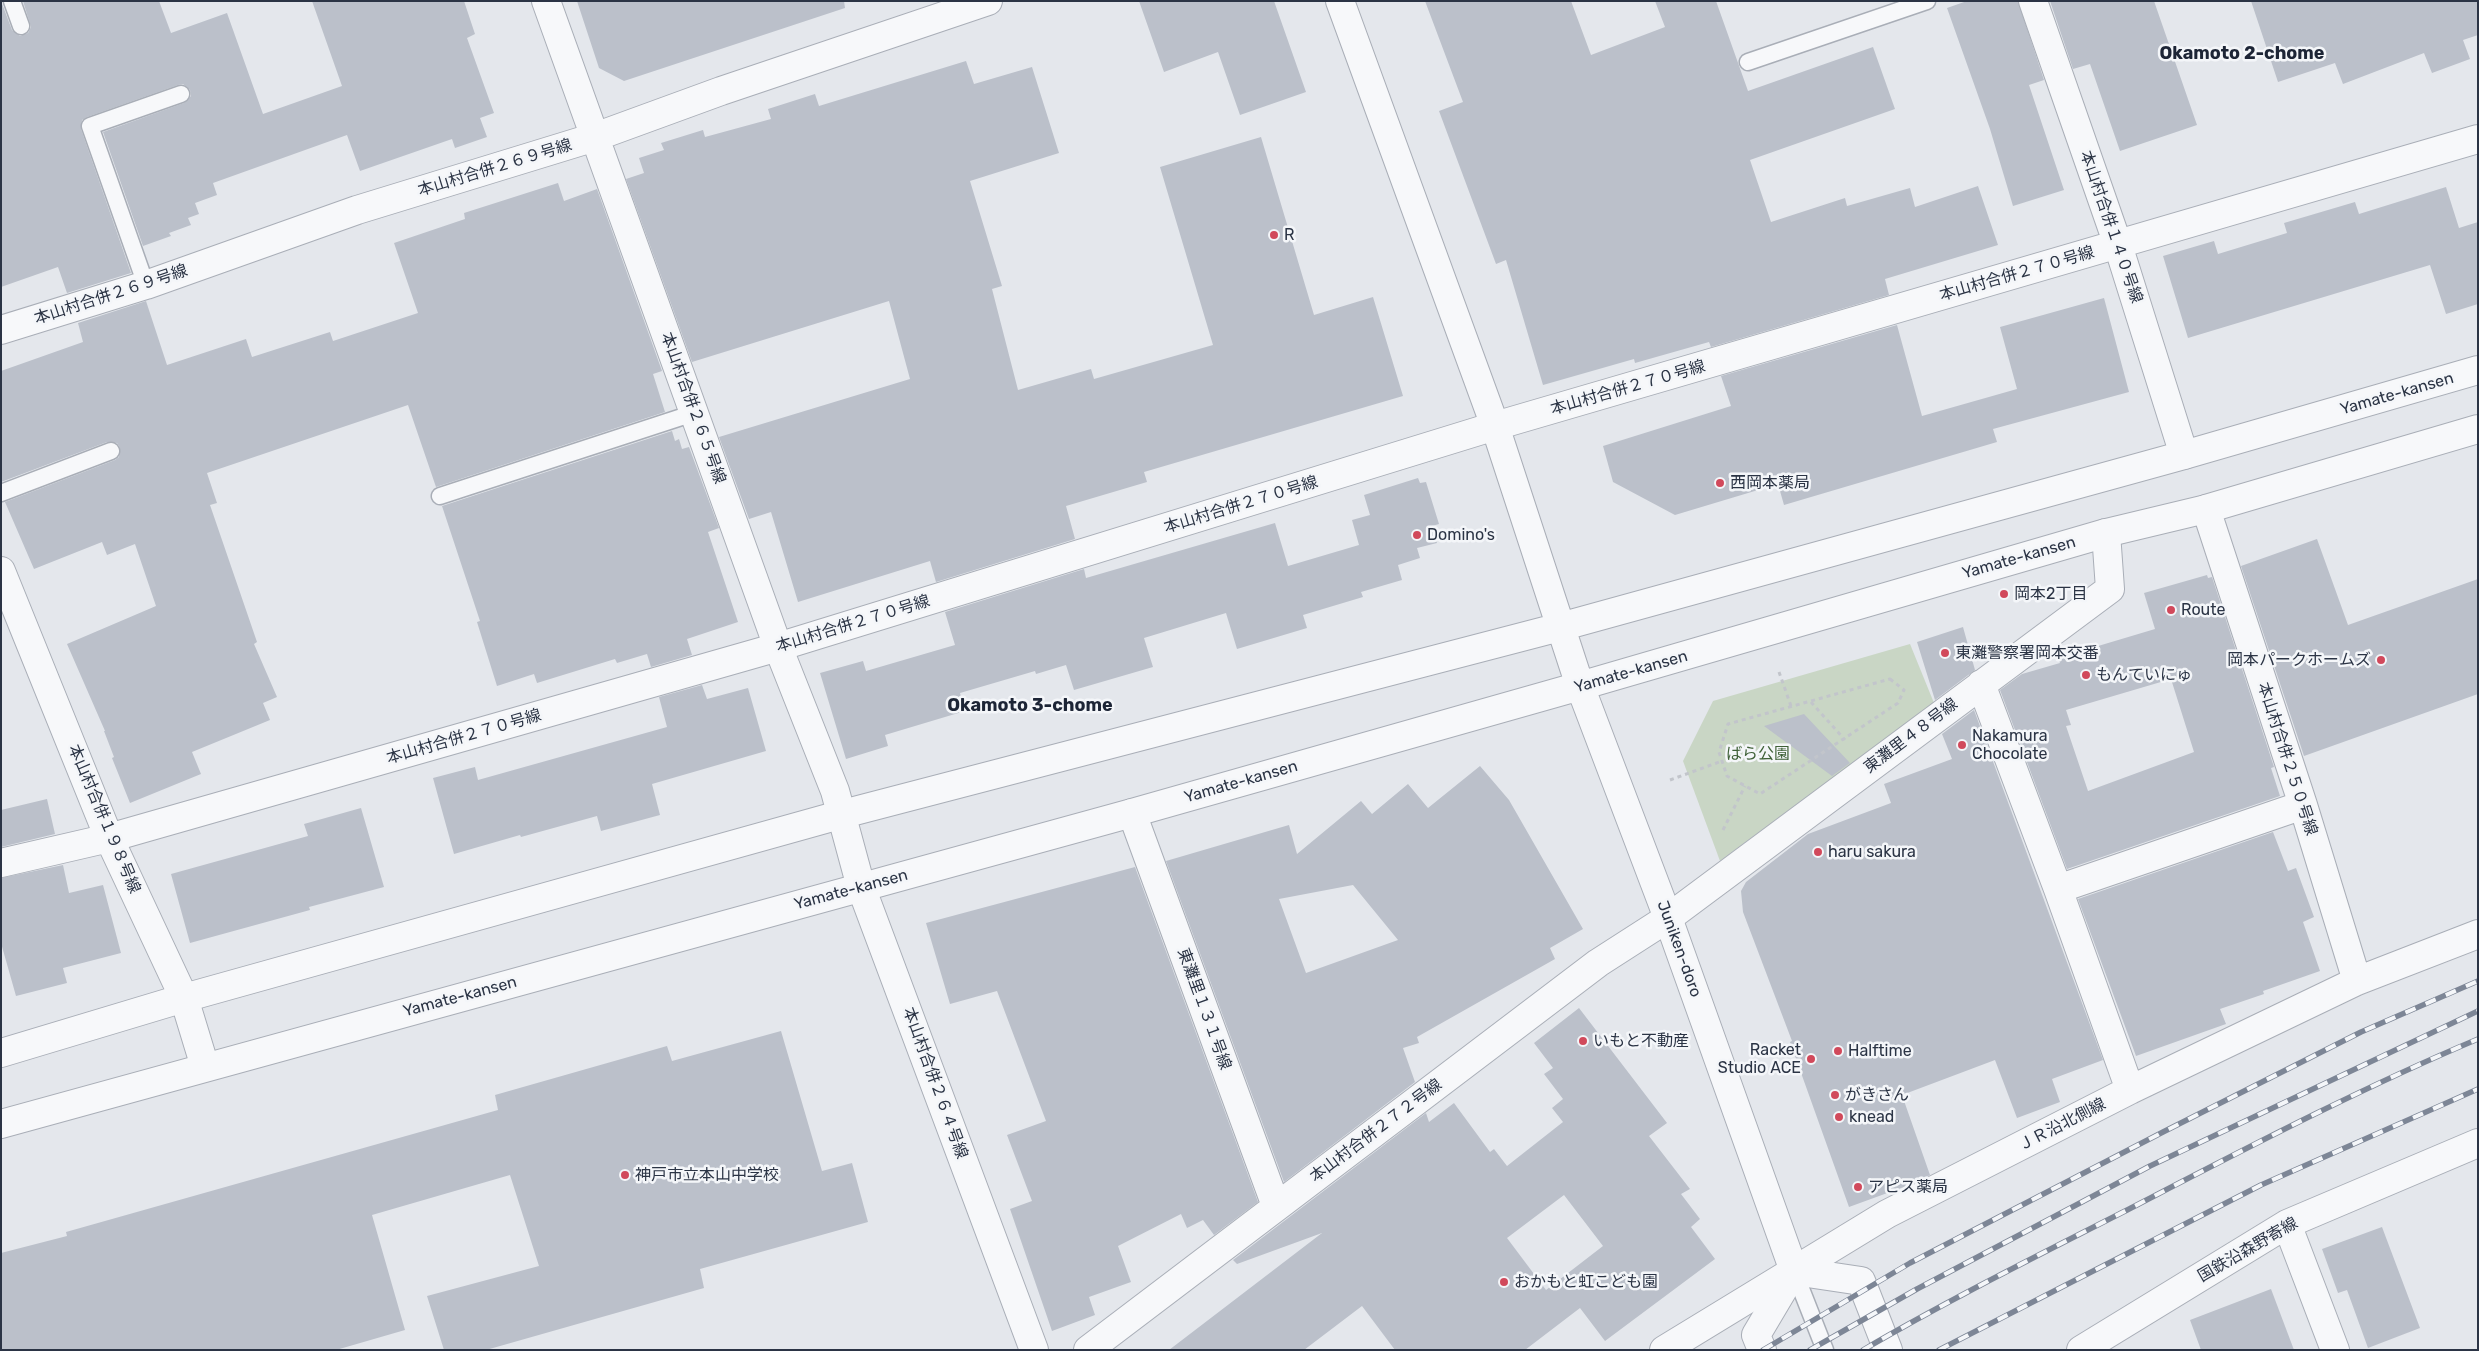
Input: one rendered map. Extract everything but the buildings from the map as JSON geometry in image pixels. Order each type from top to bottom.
[{"type":"street","name":"本山村合併２６５号線","points":[[546,1],[778,647],[843,814]]},
{"type":"street","name":"本山村合併２６９号線","points":[[1,330],[146,285],[356,210],[595,137],[988,1]]},
{"type":"street","name":"Juniken-doro","points":[[1340,1],[1496,426],[1580,686],[1668,918],[1794,1272]]},
{"type":"street","name":"本山村合併１４０号線","points":[[2033,1],[2118,245],[2184,455]]},
{"type":"street","name":"本山村合併２７０号線","points":[[1,863],[110,838],[778,647],[1496,426],[2478,139]]},
{"type":"street","name":"Yamate-kansen","points":[[1,1053],[184,998],[843,814],[1560,627],[2184,455],[2478,370]]},
{"type":"street","name":"Yamate-kansen","points":[[1,1124],[1132,813],[1580,686],[2106,532],[2206,509],[2478,429]]},
{"type":"street","name":"本山村合併２５０号線","points":[[2206,509],[2303,806],[2357,982]]},
{"type":"street","name":"東灘里４８号線","points":[[1668,918],[2110,589],[2106,532]]},
{"type":"street","name":"本山村合併１９８号線","points":[[1,571],[110,838],[184,998],[205,1067]]},
{"type":"street","points":[[1981,684],[2058,889],[2130,1090]]},
{"type":"street","points":[[2058,889],[2303,806]]},
{"type":"street","name":"東灘里１３１号線","points":[[1132,813],[1276,1206]]},
{"type":"street","name":"本山村合併２６４号線","points":[[843,814],[861,887],[1034,1350]]},
{"type":"street","name":"本山村合併２７２号線","points":[[1088,1350],[1598,963],[1668,918]]},
{"type":"street","name":"ＪＲ沿北側線","points":[[1664,1350],[1887,1214],[2130,1090],[2357,982],[2478,934]]},
{"type":"street","name":"国鉄沿森野寄線","points":[[2082,1350],[2287,1224],[2478,1143]]},
{"type":"street","points":[[2287,1224],[2335,1350]]},
{"type":"street","points":[[1762,1350],[1756,1335],[1794,1272],[1861,1281],[1888,1350]]},
{"type":"lane","points":[[12,1],[21,26]]},
{"type":"lane","points":[[1748,62],[1927,1]]},
{"type":"lane","points":[[146,285],[90,126],[181,94]]},
{"type":"lane","points":[[440,496],[694,413]]},
{"type":"lane","points":[[1,493],[111,451]]},
{"type":"lane","points":[[1794,1272],[1825,1350]]},
{"type":"path","points":[[1779,672],[1791,706]]},
{"type":"path","points":[[1890,679],[1904,690],[1898,703],[1760,794],[1727,776],[1719,752],[1728,724],[1791,706],[1890,679]]},
{"type":"path","points":[[1811,701],[1844,738]]},
{"type":"path","points":[[1670,780],[1722,761]]},
{"type":"green space","name":"ばら公園","points":[[1910,644],[1934,703],[1720,861],[1683,761],[1713,701]]},
{"type":"railway","points":[[1763,1350],[1910,1263],[2163,1132],[2361,1032],[2478,981]]},
{"type":"railway","points":[[1810,1350],[1917,1289],[2150,1166],[2478,1011]]},
{"type":"railway","points":[[1863,1350],[1996,1277],[2260,1142],[2390,1078],[2478,1039]]},
{"type":"railway","points":[[1939,1350],[2261,1185],[2478,1089]]},
{"type":"place","name":"R","points":[[1274,235]]},
{"type":"place","name":"西岡本薬局","points":[[1720,483]]},
{"type":"place","name":"Domino's","points":[[1417,535]]},
{"type":"place","name":"岡本2丁目","points":[[2004,594]]},
{"type":"place","name":"Route","points":[[2171,610]]},
{"type":"place","name":"東灘警察署岡本交番","points":[[1945,653]]},
{"type":"place","name":"岡本パークホームズ","points":[[2381,660]]},
{"type":"place","name":"もんていにゅ","points":[[2086,675]]},
{"type":"place","name":"Nakamura Chocolate","points":[[1962,745]]},
{"type":"place","name":"haru sakura","points":[[1818,852]]},
{"type":"place","name":"いもと不動産","points":[[1583,1041]]},
{"type":"place","name":"Halftime","points":[[1838,1051]]},
{"type":"place","name":"Racket Studio ACE","points":[[1811,1059]]},
{"type":"place","name":"がきさん","points":[[1835,1095]]},
{"type":"place","name":"knead","points":[[1839,1117]]},
{"type":"place","name":"神戸市立本山中学校","points":[[625,1175]]},
{"type":"place","name":"アピス薬局","points":[[1858,1187]]},
{"type":"place","name":"おかもと虹こども園","points":[[1504,1282]]},
{"type":"district","name":"Okamoto 2-chome","points":[[2242,54]]},
{"type":"district","name":"Okamoto 3-chome","points":[[1030,706]]}]
